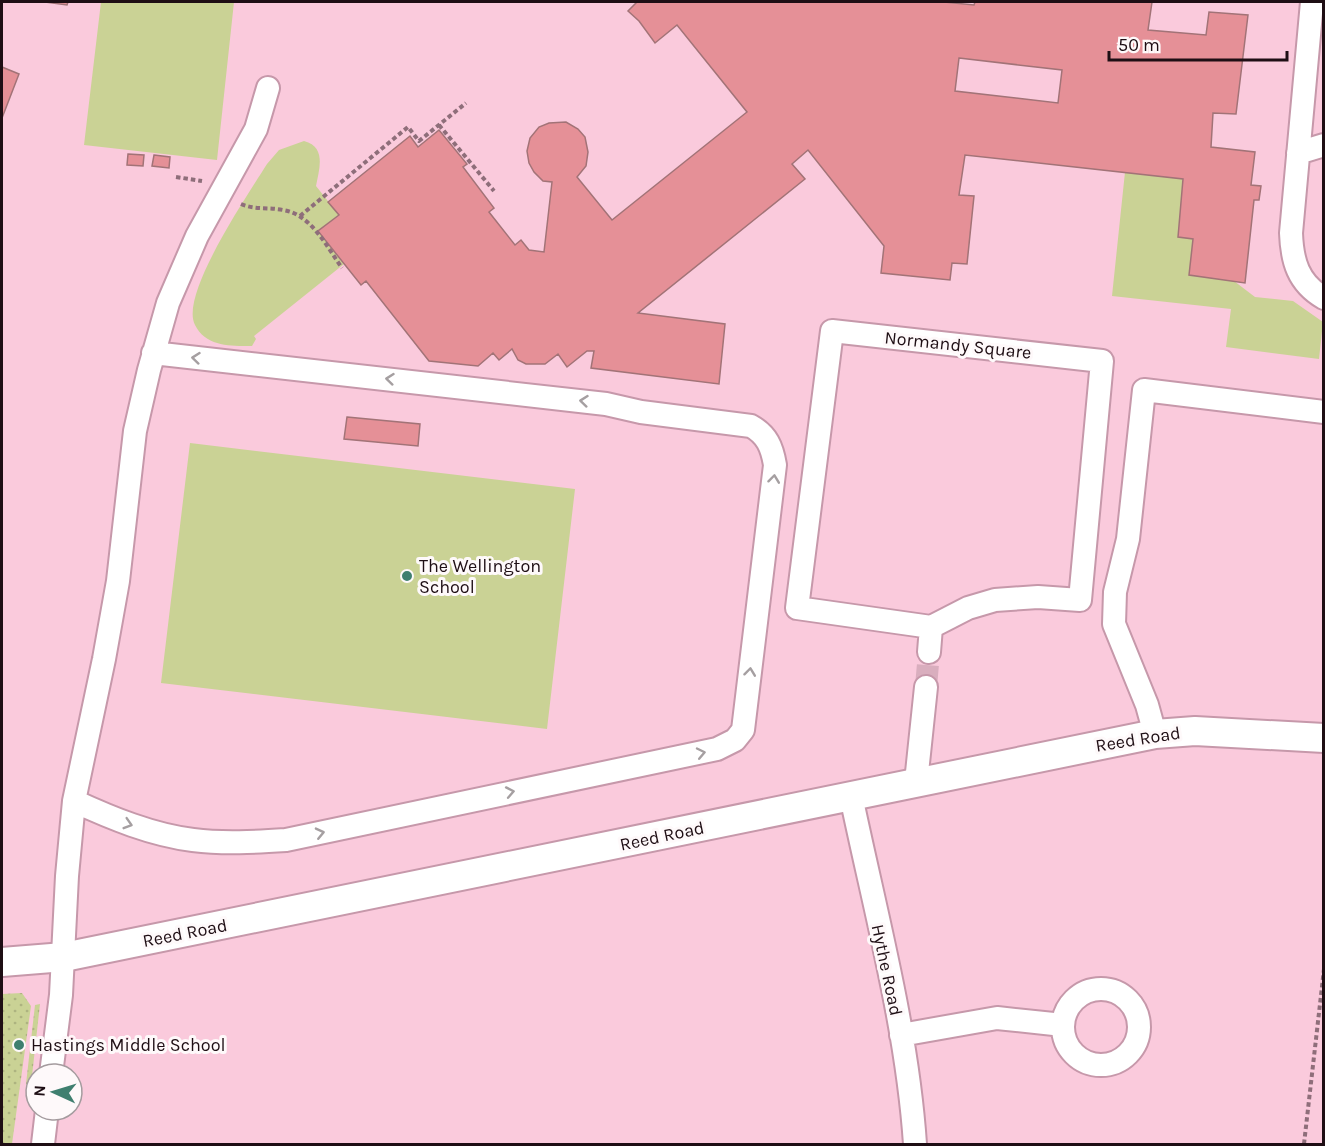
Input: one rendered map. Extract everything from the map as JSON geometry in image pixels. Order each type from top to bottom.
[{"type":"main road","name":"Reed Road","points":[[2,962],[64,957],[1155,734],[1195,731],[1323,738]]},
{"type":"street","points":[[1312,2],[1291,252],[1297,273],[1312,292],[1323,298]]},
{"type":"street","points":[[52,1062],[64,957],[67,876],[74,801],[118,581],[135,431],[153,353],[168,303],[197,236],[256,129],[268,88]]},
{"type":"street","points":[[1298,153],[1323,146]]},
{"type":"street","name":"Normandy Square","points":[[832,331],[1102,361],[1080,600],[1038,597],[995,600],[968,608],[931,627],[797,608],[832,331]]},
{"type":"street","points":[[74,801],[122,823],[191,840],[236,843],[286,840],[717,749],[735,740],[742,730],[775,465],[772,448],[762,432],[752,426],[641,412],[606,404],[153,353]]},
{"type":"street","points":[[1155,734],[1147,705],[1114,624],[1115,592],[1128,539],[1144,390],[1323,412]]},
{"type":"street","points":[[929,652],[931,627]]},
{"type":"street","points":[[916,782],[926,687]]},
{"type":"street","name":"Hythe Road","points":[[850,796],[901,1035],[912,1106],[915,1144]]},
{"type":"street","points":[[901,1035],[997,1018],[1063,1025]]},
{"type":"street","points":[[43,1144],[46,1122]]},
{"type":"path","points":[[300,216],[408,127],[419,141],[466,103]]},
{"type":"path","points":[[440,125],[494,190]]},
{"type":"path","points":[[176,177],[198,179],[209,185]]},
{"type":"path","points":[[232,200],[252,208],[285,210],[300,216],[342,268]]},
{"type":"path","points":[[1304,1144],[1323,969]]},
{"type":"green space","points":[[101,2],[234,2],[217,160],[84,145]]},
{"type":"green space","points":[[304,141],[316,148],[319,154],[320,166],[316,186],[339,215],[318,231],[344,264],[254,336],[256,339],[252,346],[220,344],[212,341],[206,338],[195,325],[193,311],[197,291],[206,269],[218,244],[267,164],[279,150]]},
{"type":"green space","points":[[1125,172],[1183,179],[1178,237],[1193,239],[1234,281],[1255,297],[1293,301],[1323,322],[1319,359],[1226,347],[1231,309],[1112,296]]},
{"type":"green space","points":[[190,443],[575,489],[547,729],[161,683]]},
{"type":"green space","name":"Hastings Middle School","points":[[22,993],[31,1006],[12,1144],[2,1144],[2,994]]},
{"type":"green space","points":[[40,1004],[34,1062],[29,1062],[35,1005]]},
{"type":"building","points":[[45,2],[68,2],[67,5]]},
{"type":"building","points":[[637,2],[944,2],[974,5],[975,2],[1152,2],[1148,30],[1206,35],[1209,12],[1248,15],[1236,114],[1213,113],[1211,147],[1255,152],[1251,185],[1261,186],[1259,200],[1254,200],[1245,283],[1189,275],[1193,239],[1178,237],[1183,179],[965,155],[959,195],[974,196],[967,264],[952,263],[950,280],[881,273],[884,246],[808,150],[792,164],[805,179],[638,313],[725,324],[719,384],[591,368],[594,351],[587,351],[567,367],[558,354],[545,364],[526,364],[518,360],[512,349],[499,360],[493,353],[478,366],[429,361],[366,281],[361,285],[318,231],[339,215],[328,202],[410,136],[418,147],[439,130],[467,164],[463,167],[494,208],[489,212],[515,245],[521,240],[529,250],[544,252],[552,182],[543,181],[534,172],[529,163],[527,151],[530,138],[539,127],[549,123],[566,122],[578,129],[585,137],[588,152],[586,166],[577,177],[612,220],[747,112],[677,25],[655,43],[639,21],[628,11]],"holes":[[[959,58],[1062,70],[1058,103],[955,91]]]},
{"type":"building","points":[[2,67],[19,74],[2,118]]},
{"type":"building","points":[[128,154],[144,155],[143,166],[127,165]]},
{"type":"building","points":[[154,155],[170,157],[169,168],[152,166]]},
{"type":"building","points":[[347,417],[420,424],[418,446],[344,439]]},
{"type":"tunnel","points":[[926,687],[929,652]]},
{"type":"place","name":"The Wellington School","points":[[407,576]]},
{"type":"place","name":"Hastings Middle School","points":[[19,1045]]}]
